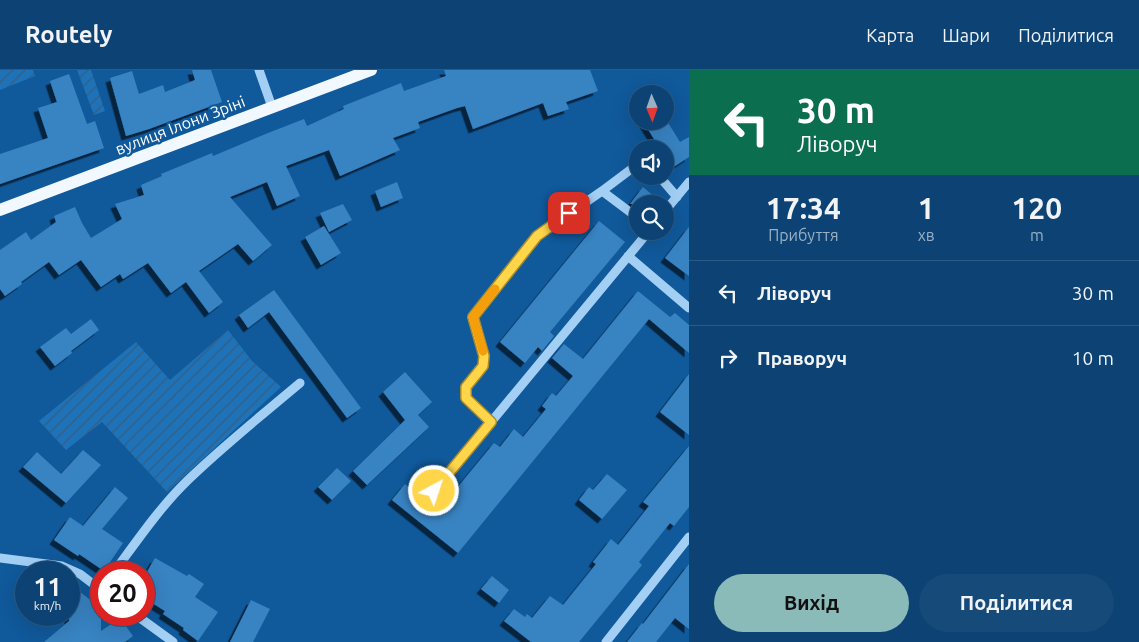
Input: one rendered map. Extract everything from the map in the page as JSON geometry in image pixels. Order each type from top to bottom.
[{"type":"main road","name":"вулиця Ілони Зріні","points":[[0,210],[371,70]]},
{"type":"street","points":[[259,70],[272,107]]},
{"type":"street","points":[[491,422],[466,398],[466,387],[483,366],[484,356],[473,317],[537,236],[629,171]]},
{"type":"street","points":[[674,200],[689,182]]},
{"type":"street","points":[[667,185],[677,197]]},
{"type":"street","points":[[602,191],[629,211]]},
{"type":"street","points":[[434,491],[641,240]]},
{"type":"street","points":[[628,256],[689,308]]},
{"type":"street","points":[[122,561],[142,533],[186,481],[300,383]]},
{"type":"street","points":[[606,642],[689,537]]},
{"type":"street","points":[[0,558],[62,566],[80,574],[90,582]]},
{"type":"street","points":[[151,626],[173,642]]},
{"type":"shaded area","points":[[0,70],[33,70],[35,76],[0,90]]},
{"type":"shaded area","points":[[77,70],[91,70],[105,111],[94,115]]},
{"type":"shaded area","points":[[228,330],[252,361],[281,387],[167,492],[102,422],[66,450],[39,421],[136,342],[170,380]]},
{"type":"building","points":[[192,70],[211,70],[222,102],[126,136],[110,78],[132,71],[139,94],[163,85],[165,92],[195,80]]},
{"type":"building","points":[[444,70],[590,70],[598,91],[566,102],[569,109],[548,116],[543,103],[473,129],[465,106],[457,108],[418,122],[420,128],[393,138],[400,150],[340,176],[329,150],[286,166],[300,196],[277,206],[267,182],[230,197],[272,245],[253,261],[238,244],[199,271],[223,302],[209,313],[186,282],[171,293],[148,263],[123,279],[120,274],[101,287],[81,260],[59,275],[49,262],[5,296],[0,289],[0,250],[26,232],[31,240],[56,222],[54,216],[75,207],[91,238],[122,219],[115,204],[144,195],[141,185],[162,176],[161,174],[212,153],[213,156],[304,119],[307,126],[344,109],[343,106],[401,83],[404,91],[446,76]]},
{"type":"building","points":[[69,74],[87,124],[95,121],[104,148],[0,184],[0,154],[48,138],[38,108],[57,102],[50,81]]},
{"type":"building","points":[[648,130],[673,130],[680,142],[689,137],[689,157],[674,167],[674,140],[655,140]]},
{"type":"building","points":[[397,182],[403,198],[381,207],[375,191]]},
{"type":"building","points":[[643,187],[652,195],[637,195]]},
{"type":"building","points":[[343,204],[352,220],[329,232],[320,213]]},
{"type":"building","points":[[599,221],[625,242],[550,332],[554,336],[542,351],[538,347],[525,363],[500,342]]},
{"type":"building","points":[[324,226],[341,253],[321,265],[305,237]]},
{"type":"building","points":[[689,227],[689,276],[665,258]]},
{"type":"building","points":[[274,290],[361,408],[347,418],[269,312],[248,328],[239,315]]},
{"type":"building","points":[[638,291],[670,317],[675,313],[689,325],[689,353],[649,319],[458,553],[392,500],[405,484],[438,511],[494,443],[500,447],[514,429],[523,437],[546,409],[542,406],[552,393],[556,396],[573,376],[552,358],[564,344],[583,359]]},
{"type":"building","points":[[91,319],[99,330],[55,366],[40,347],[66,328],[71,334]]},
{"type":"building","points":[[405,372],[432,402],[418,415],[429,427],[367,485],[353,471],[405,420],[383,392]]},
{"type":"building","points":[[689,374],[689,435],[660,412]]},
{"type":"building","points":[[689,446],[689,507],[674,526],[670,523],[639,562],[642,565],[579,642],[531,642],[504,621],[514,609],[525,617],[527,614],[532,618],[550,596],[563,605],[596,564],[593,562],[611,539],[618,545],[649,506],[643,502]]},
{"type":"building","points":[[83,450],[101,465],[66,503],[23,467],[37,452],[61,474]]},
{"type":"building","points":[[337,468],[351,481],[332,500],[318,487]]},
{"type":"building","points":[[607,474],[627,490],[602,519],[579,500],[589,487],[593,490]]},
{"type":"building","points":[[115,487],[128,498],[102,529],[123,543],[111,561],[90,561],[54,540],[70,517],[83,526]]},
{"type":"building","points":[[155,558],[187,576],[189,574],[204,584],[195,597],[218,612],[198,641],[183,630],[184,628],[163,614],[165,611],[155,605],[155,561],[153,561]]},
{"type":"building","points":[[689,564],[689,629],[675,618],[656,642],[627,642],[643,624]]},
{"type":"building","points":[[492,576],[509,590],[499,603],[481,589]]},
{"type":"building","points":[[80,592],[90,600],[90,626],[101,626],[101,631],[108,626],[126,626],[133,636],[125,642],[44,642],[63,626],[80,626]]},
{"type":"building","points":[[251,600],[270,609],[253,642],[230,642]]},
{"type":"slow traffic","points":[[483,351],[473,317],[495,289]]},
{"type":"route","points":[[434,491],[491,422],[466,398],[466,387],[483,366],[484,356],[473,317],[537,236],[569,213]]}]
